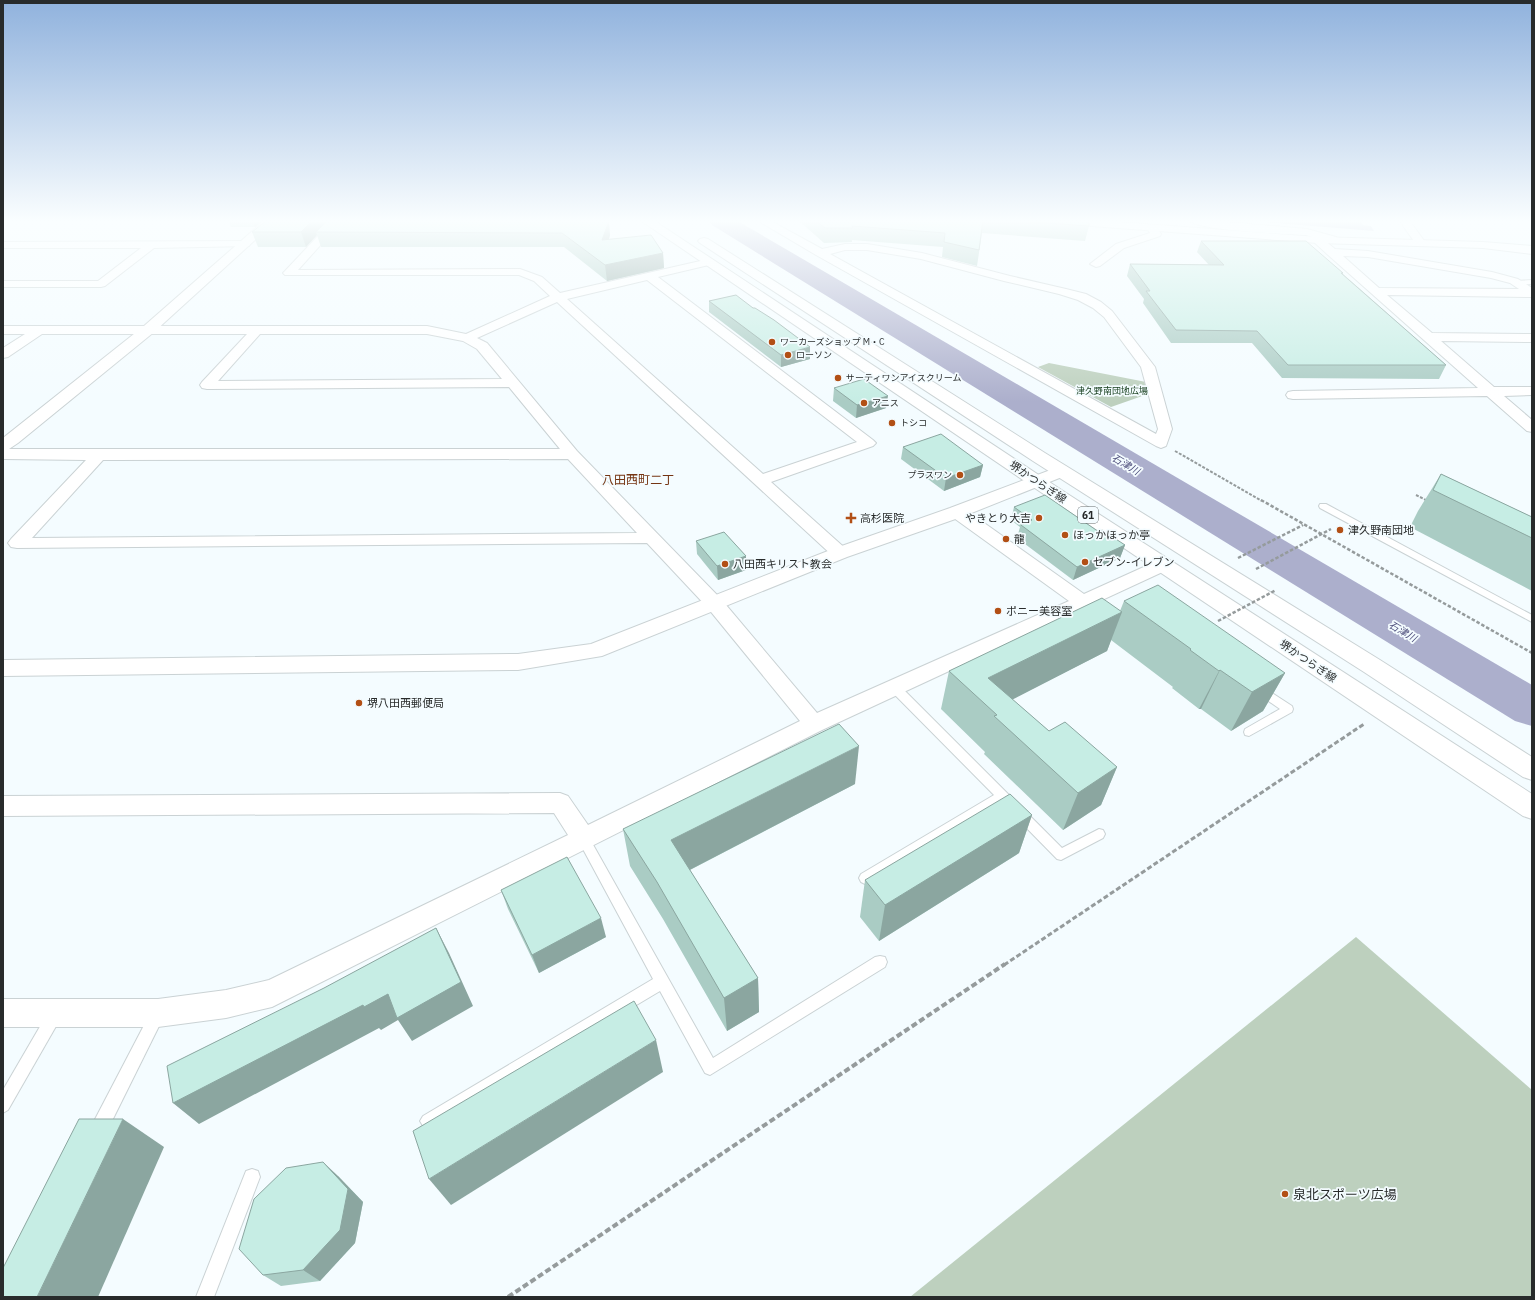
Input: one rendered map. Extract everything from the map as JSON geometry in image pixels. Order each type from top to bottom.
[{"type":"main road","points":[[3,445],[150,329],[204,281]]},
{"type":"main road","name":"堺かつらぎ線","points":[[737,281],[1163,565],[1532,808]]},
{"type":"main road","name":"堺かつらぎ線","points":[[765,281],[1061,471],[1372,666],[1532,770]]},
{"type":"main road","points":[[3,668],[518,662],[594,651],[840,553],[957,512],[1061,471]]},
{"type":"street","points":[[3,284],[101,284],[105,281]]},
{"type":"street","points":[[540,281],[840,553]]},
{"type":"street","points":[[467,338],[559,297],[629,281]]},
{"type":"street","points":[[655,281],[868,443],[761,480]]},
{"type":"street","points":[[870,281],[1161,443],[1165,429],[1148,367],[1108,314],[1097,305],[1082,297],[1016,281]]},
{"type":"street","points":[[1364,281],[1532,428]]},
{"type":"street","points":[[1509,281],[1516,283],[1532,293]]},
{"type":"street","points":[[1376,291],[1532,293]]},
{"type":"street","points":[[3,330],[427,330],[467,338],[482,346],[572,454],[714,603],[814,724]]},
{"type":"street","points":[[3,354],[38,330]]},
{"type":"street","points":[[257,330],[207,385],[513,383]]},
{"type":"street","points":[[1428,337],[1532,338]]},
{"type":"street","points":[[1293,395],[1532,391]]},
{"type":"street","points":[[3,454],[572,454]]},
{"type":"street","points":[[10,547],[99,455]]},
{"type":"street","points":[[957,512],[1088,604]]},
{"type":"street","points":[[10,547],[652,538]]},
{"type":"street","points":[[3,1012],[158,1013],[226,1004],[272,993],[814,724],[894,687],[1088,604],[1163,565]]},
{"type":"street","points":[[3,806],[560,803],[583,838]]},
{"type":"lane","points":[[1516,283],[1532,282]]},
{"type":"lane","points":[[1323,506],[1532,619]]},
{"type":"lane","points":[[1249,732],[1288,709],[1250,682]]},
{"type":"lane","points":[[894,687],[1061,855],[1099,834]]},
{"type":"lane","points":[[865,878],[1002,796]]},
{"type":"lane","points":[[583,838],[710,1068],[880,962]]},
{"type":"lane","points":[[428,1121],[663,982]]},
{"type":"lane","points":[[3,1105],[56,1013]]},
{"type":"lane","points":[[93,1141],[158,1013]]},
{"type":"lane","points":[[205,1297],[252,1178]]},
{"type":"path","points":[[1161,443],[1303,525],[1532,653]]},
{"type":"path","points":[[1416,495],[1434,504]]},
{"type":"path","points":[[1389,542],[1420,524]]},
{"type":"path","points":[[1236,559],[1303,525]]},
{"type":"path","points":[[1252,571],[1321,535]]},
{"type":"path","points":[[1218,620],[1276,590]]},
{"type":"path","points":[[508,1297],[1366,723]]},
{"type":"green space","name":"津久野南団地広場","points":[[1049,363],[1146,382],[1148,394],[1111,407],[1038,367]]},
{"type":"green space","name":"泉北スポーツ広場","points":[[1356,937],[1532,1090],[1532,1297],[910,1297]]},
{"type":"building","points":[[1142,281],[1350,281],[1446,365],[1288,365],[1257,331],[1176,330],[1146,291],[1150,291]]},
{"type":"building","points":[[736,295],[753,308],[774,320],[810,347],[781,355],[709,301]]},
{"type":"building","points":[[864,379],[888,396],[857,405],[834,388]]},
{"type":"building","points":[[941,434],[983,465],[946,478],[903,447]]},
{"type":"building","points":[[1441,474],[1532,517],[1532,538],[1433,490]]},
{"type":"building","points":[[1045,495],[1099,532],[1102,530],[1125,545],[1077,567],[1021,525],[1032,520],[1014,507]]},
{"type":"building","points":[[724,532],[746,556],[717,566],[696,541]]},
{"type":"building","points":[[1158,585],[1285,673],[1252,692],[1220,670],[1219,671],[1124,601]]},
{"type":"building","points":[[1102,598],[1122,612],[988,678],[1049,731],[1065,722],[1117,767],[1078,793],[994,716],[997,715],[949,671]]},
{"type":"building","points":[[839,724],[859,746],[671,840],[758,978],[724,998],[657,882],[623,829]]},
{"type":"building","points":[[1010,794],[1032,815],[885,905],[865,880]]},
{"type":"building","points":[[567,857],[601,918],[532,955],[501,890]]},
{"type":"building","points":[[436,928],[461,982],[397,1018],[388,994],[364,1007],[363,1005],[173,1103],[167,1066],[324,988]]},
{"type":"building","points":[[634,1001],[656,1040],[429,1179],[413,1131]]},
{"type":"building","points":[[79,1119],[123,1119],[37,1297],[3,1297],[3,1268]]},
{"type":"building","points":[[323,1162],[348,1189],[340,1230],[303,1270],[263,1275],[239,1249],[254,1199],[286,1168]]},
{"type":"waterway","name":"石津川","points":[[821,281],[1532,708]]},
{"type":"place","name":"ワーカーズショップ M・C","points":[[772,342]]},
{"type":"place","name":"ローソン","points":[[788,355]]},
{"type":"place","name":"サーティワンアイスクリーム","points":[[838,378]]},
{"type":"place","name":"アニス","points":[[864,403]]},
{"type":"place","name":"トシコ","points":[[892,423]]},
{"type":"place","name":"プラスワン","points":[[960,475]]},
{"type":"place","name":"高杉医院","points":[[851,518]]},
{"type":"place","name":"やきとり大吉","points":[[1039,518]]},
{"type":"place","name":"津久野南団地","points":[[1340,530]]},
{"type":"place","name":"ほっかほっか亭","points":[[1065,535]]},
{"type":"place","name":"龍","points":[[1006,539]]},
{"type":"place","name":"セブン-イレブン","points":[[1085,562]]},
{"type":"place","name":"八田西キリスト教会","points":[[725,564]]},
{"type":"place","name":"ポニー美容室","points":[[998,611]]},
{"type":"place","name":"堺八田西郵便局","points":[[359,703]]},
{"type":"place","name":"泉北スポーツ広場","points":[[1285,1194]]},
{"type":"district","name":"八田西町二丁","points":[[638,480]]}]
